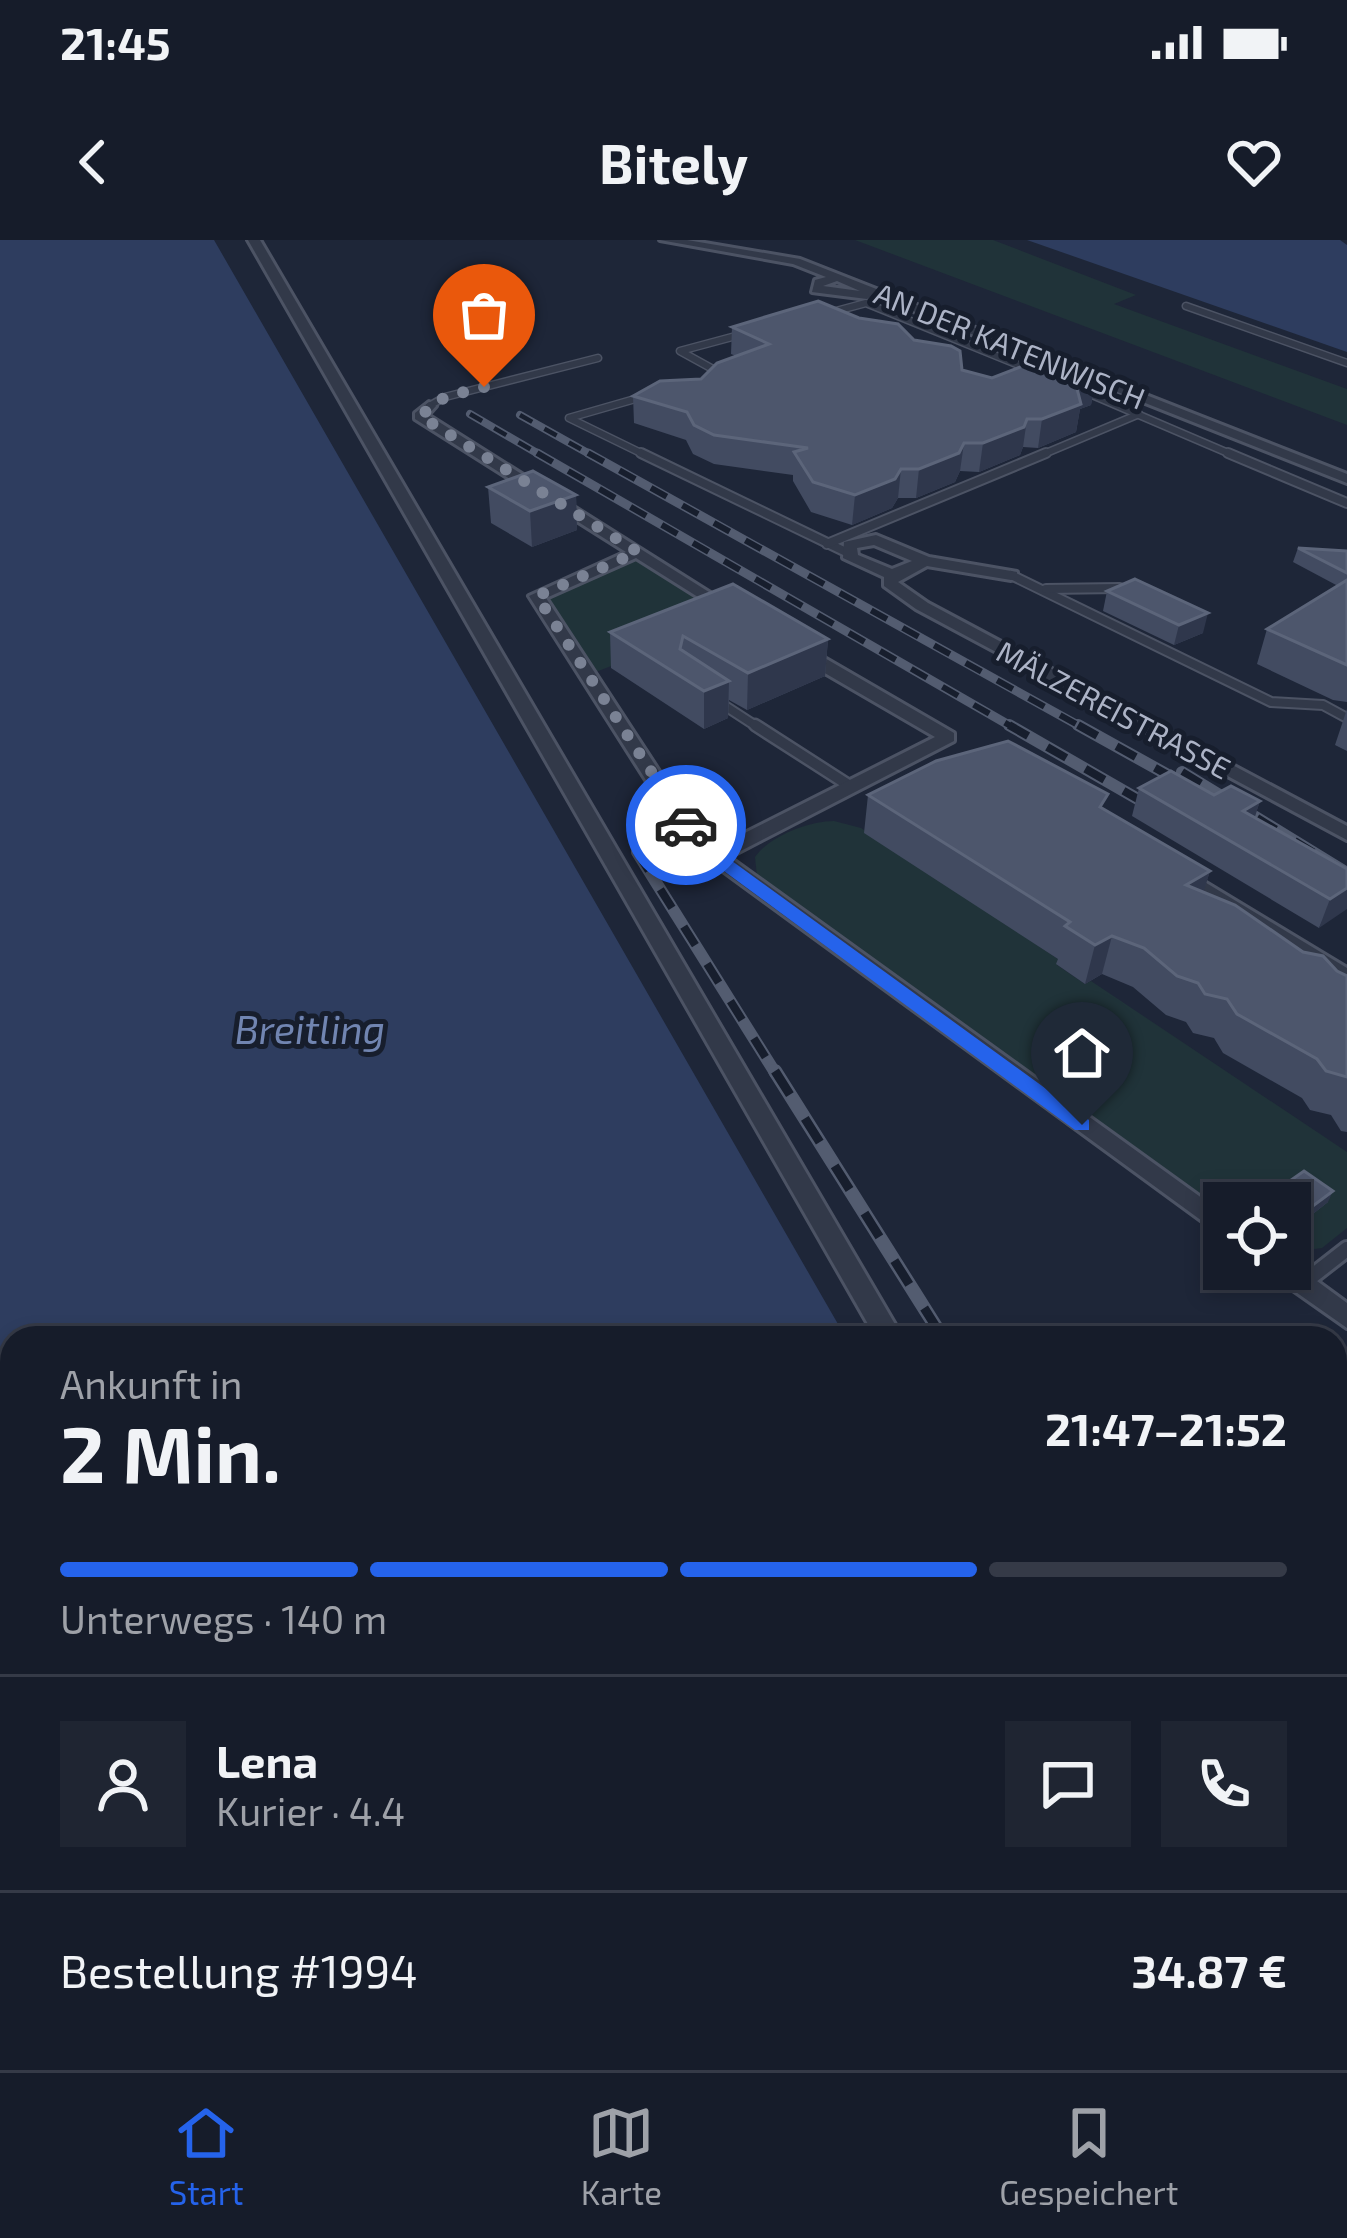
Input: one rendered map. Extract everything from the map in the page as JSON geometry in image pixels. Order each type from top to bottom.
[{"type":"street","points":[[254,240],[883,1326]]},
{"type":"street","name":"AN DER KATENWISCH","points":[[666,240],[766,254],[841,277],[1347,479]]},
{"type":"street","points":[[841,277],[819,282],[816,289],[829,294],[884,295]]},
{"type":"street","points":[[429,406],[420,416],[740,617]]},
{"type":"street","points":[[846,552],[849,545],[876,540],[925,561],[1011,575]]},
{"type":"street","points":[[638,552],[537,596],[669,803],[715,856],[1203,1212]]},
{"type":"street","name":"MÄLZEREISTRASSE","points":[[846,552],[892,575],[890,583],[922,606],[1347,834]]},
{"type":"street","points":[[892,575],[925,561]]},
{"type":"street","points":[[782,641],[968,748]]},
{"type":"street","points":[[715,856],[948,737]]},
{"type":"street","points":[[1203,887],[1347,977]]},
{"type":"street","points":[[1311,1290],[1347,1317]]},
{"type":"lane","points":[[819,315],[866,303],[1055,380]]},
{"type":"lane","points":[[1186,305],[1347,363]]},
{"type":"lane","points":[[700,380],[722,373],[680,350],[750,333]]},
{"type":"lane","points":[[429,406],[445,397],[598,358]]},
{"type":"lane","points":[[1076,389],[1347,503]]},
{"type":"lane","points":[[656,392],[569,418],[846,552]]},
{"type":"lane","points":[[826,544],[1139,414]]},
{"type":"lane","points":[[1011,575],[1270,703],[1323,705],[1347,718]]},
{"type":"lane","points":[[1039,589],[1120,588]]},
{"type":"lane","points":[[703,692],[850,786]]},
{"type":"lane","points":[[1311,1267],[1347,1249]]},
{"type":"shaded area","points":[[855,240],[993,240],[1136,295],[1114,304],[1347,389],[1347,425]]},
{"type":"shaded area","points":[[638,552],[741,617],[585,676],[537,596]]},
{"type":"shaded area","points":[[824,822],[861,828],[1061,961],[1057,965],[1085,984],[1091,981],[1347,1152],[1347,1228],[1322,1248],[1311,1249],[1311,1182],[1203,1182],[1203,1200],[757,876],[755,857],[770,843]]},
{"type":"water","name":"Breitling","points":[[0,240],[214,240],[839,1326],[0,1326]]},
{"type":"water","points":[[1027,240],[1340,240],[1347,245],[1347,352]]},
{"type":"building","points":[[818,301],[859,318],[898,324],[914,340],[951,346],[960,351],[962,370],[992,378],[1046,357],[1096,377],[1076,385],[1081,404],[1042,419],[1027,419],[1024,427],[983,443],[964,443],[959,453],[919,469],[901,469],[895,479],[855,495],[813,482],[794,452],[808,448],[714,435],[694,425],[687,412],[633,396],[660,381],[701,379],[717,363],[769,344],[732,327]]},
{"type":"building","points":[[533,471],[576,495],[530,511],[488,487]]},
{"type":"building","points":[[1298,548],[1347,551],[1347,573]]},
{"type":"building","points":[[1135,579],[1208,613],[1179,625],[1107,591]]},
{"type":"building","points":[[1347,580],[1347,665],[1267,629]]},
{"type":"building","points":[[733,584],[828,639],[748,673],[683,636],[680,649],[729,681],[704,691],[610,632]]},
{"type":"building","points":[[1008,741],[1108,794],[1100,807],[1210,871],[1186,885],[1235,905],[1303,952],[1323,956],[1347,976],[1347,1077],[1326,1071],[1317,1059],[1237,1014],[1227,999],[1205,994],[1198,983],[1177,976],[1144,948],[1112,936],[1095,945],[1065,926],[1070,922],[868,795],[936,761]]},
{"type":"building","points":[[1171,771],[1214,795],[1231,786],[1260,801],[1243,811],[1347,869],[1347,888],[1330,899],[1139,788]]},
{"type":"building","points":[[1304,1171],[1333,1191],[1313,1206],[1311,1182],[1288,1182]]},
{"type":"railway","points":[[470,414],[542,456]]},
{"type":"railway","points":[[520,415],[593,456]]},
{"type":"railway","points":[[537,453],[1014,728]]},
{"type":"railway","points":[[588,453],[1083,728]]},
{"type":"railway","points":[[1009,725],[1150,806]]},
{"type":"railway","points":[[1078,725],[1195,790]]},
{"type":"railway","points":[[1182,772],[1347,873]]},
{"type":"railway","points":[[637,852],[776,1074]]},
{"type":"railway","points":[[775,1071],[935,1326]]},
{"type":"way so far","points":[[484,387],[445,397],[420,416],[638,552],[537,596],[686,825]]},
{"type":"route","points":[[686,825],[715,856],[1082,1125]]}]
